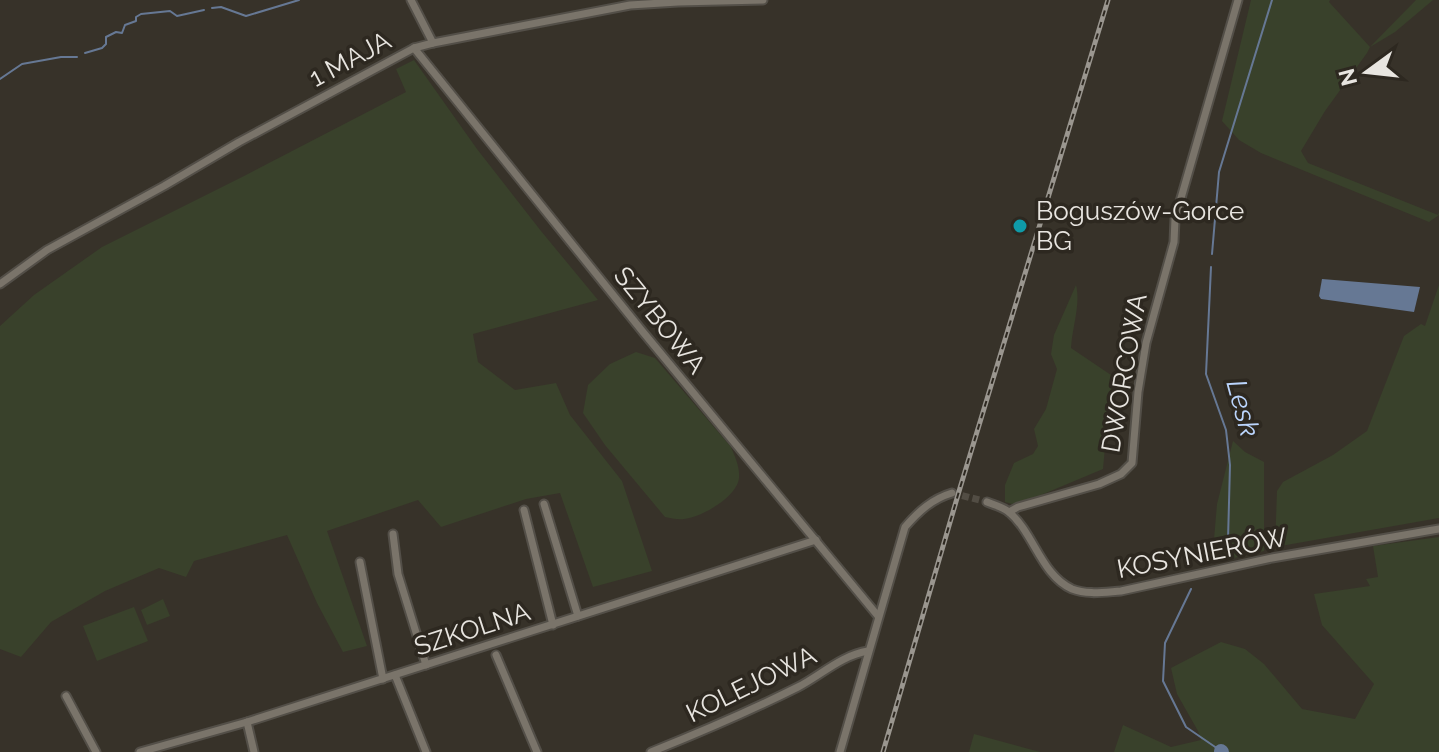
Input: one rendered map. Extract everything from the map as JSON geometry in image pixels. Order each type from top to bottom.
[{"type":"street","points":[[411,0],[433,43]]},
{"type":"street","name":"1 MAJA","points":[[0,284],[55,246],[414,48],[630,5],[763,0]]},
{"type":"street","name":"DWORCOWA","points":[[1009,512],[1099,484],[1121,474],[1132,463],[1146,343],[1174,242],[1175,219],[1238,0]]},
{"type":"street","name":"SZYBOWA","points":[[414,48],[878,616]]},
{"type":"street","points":[[840,752],[905,527],[919,510],[937,498],[952,493]]},
{"type":"street","points":[[987,502],[1009,512]]},
{"type":"street","points":[[544,504],[578,616]]},
{"type":"street","points":[[524,510],[553,625]]},
{"type":"street","name":"KOSYNIERÓW","points":[[1009,512],[1059,582],[1074,590],[1096,593],[1121,591],[1272,558],[1439,529]]},
{"type":"street","points":[[393,534],[398,574],[426,665]]},
{"type":"street","name":"SZKOLNA","points":[[140,752],[247,722],[816,540]]},
{"type":"street","points":[[360,562],[383,679]]},
{"type":"street","name":"KOLEJOWA","points":[[651,752],[725,722],[801,685],[856,653],[868,651]]},
{"type":"street","points":[[496,655],[537,752]]},
{"type":"street","points":[[395,675],[426,752]]},
{"type":"street","points":[[66,696],[96,752]]},
{"type":"street","points":[[247,722],[254,752]]},
{"type":"green space","points":[[1251,0],[1330,0],[1370,47],[1301,151],[1308,163],[1438,215],[1439,212],[1439,215],[1429,222],[1261,153],[1239,140],[1222,121]]},
{"type":"green space","points":[[1416,0],[1433,0],[1395,32],[1370,47]]},
{"type":"green space","points":[[414,60],[477,149],[598,300],[473,334],[478,362],[515,390],[556,383],[570,415],[622,481],[652,571],[593,587],[560,493],[526,499],[441,527],[418,500],[327,531],[367,646],[343,652],[287,535],[194,561],[186,577],[159,568],[105,591],[51,622],[21,657],[0,649],[0,326],[34,295],[102,247],[406,92],[396,69]]},
{"type":"green space","points":[[1076,285],[1077,308],[1071,348],[1111,375],[1115,385],[1103,469],[1041,495],[1012,504],[1005,502],[1005,485],[1014,463],[1033,454],[1038,446],[1034,429],[1046,409],[1057,369],[1051,354],[1054,335]]},
{"type":"green space","points":[[1439,285],[1439,518],[1275,547],[1277,491],[1283,482],[1333,455],[1367,431],[1404,336],[1421,324],[1425,326]]},
{"type":"green space","points":[[636,352],[655,358],[731,447],[738,466],[737,485],[718,505],[700,514],[682,519],[665,517],[605,445],[583,413],[588,385],[610,364]]},
{"type":"green space","points":[[1233,441],[1264,462],[1264,551],[1212,563],[1217,504]]},
{"type":"green space","points":[[1439,537],[1439,752],[1114,752],[1123,725],[1171,747],[1201,740],[1177,694],[1171,668],[1221,642],[1245,649],[1264,664],[1302,709],[1355,719],[1374,684],[1322,625],[1314,594],[1370,586],[1366,579],[1378,577],[1373,546]]},
{"type":"green space","points":[[163,599],[170,616],[147,625],[141,610]]},
{"type":"green space","points":[[134,607],[148,641],[97,661],[83,626]]},
{"type":"green space","points":[[974,734],[1040,752],[969,752]]},
{"type":"water","points":[[1322,279],[1420,287],[1414,312],[1321,299]]},
{"type":"waterway","points":[[212,8],[221,7],[246,16],[299,0]]},
{"type":"waterway","name":"Lesk","points":[[1212,254],[1219,172],[1272,0]]},
{"type":"waterway","points":[[85,53],[102,48],[106,37],[116,32],[122,33],[125,25],[136,21],[141,14],[170,11],[177,16],[204,10]]},
{"type":"waterway","points":[[0,79],[22,64],[77,57]]},
{"type":"waterway","name":"Lesk","points":[[1211,267],[1206,374],[1226,430],[1230,465],[1228,540],[1213,556]]},
{"type":"waterway","name":"Lesk","points":[[1191,589],[1165,643],[1163,681],[1186,727],[1221,751]]},
{"type":"tunnel","points":[[952,493],[987,502]]},
{"type":"railway","points":[[883,752],[1108,0]]},
{"type":"place","name":"Boguszów-Gorce BG","points":[[1020,226]]}]
